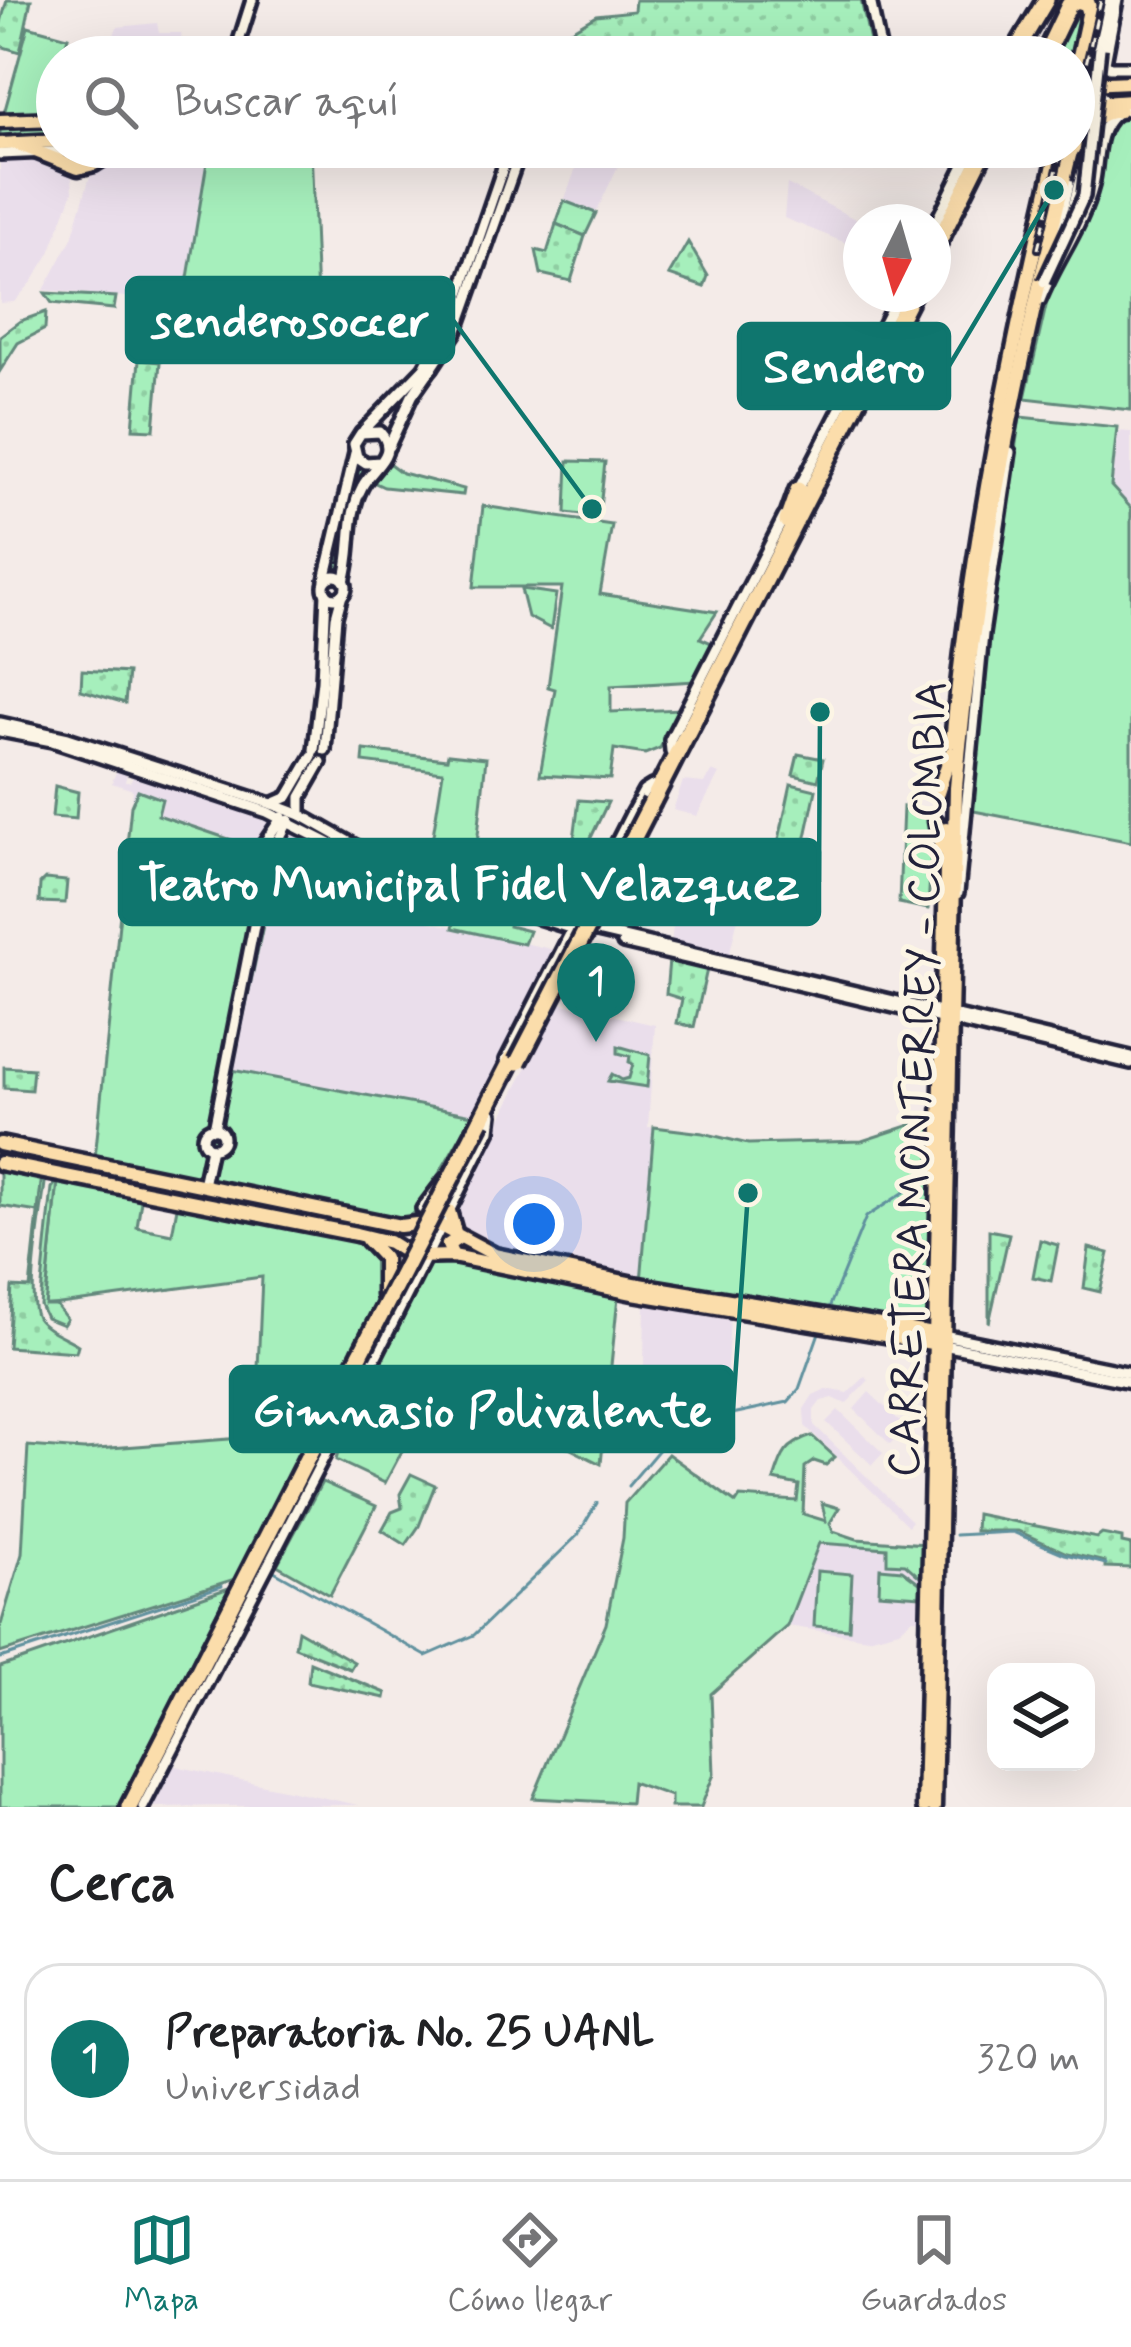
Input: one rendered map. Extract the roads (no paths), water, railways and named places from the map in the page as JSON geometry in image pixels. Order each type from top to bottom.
[{"type":"highway","points":[[1025,36],[1046,0]]},
{"type":"highway","points":[[1046,36],[1065,1],[1082,1],[1091,18],[1089,36]]},
{"type":"highway","points":[[948,204],[970,168]]},
{"type":"highway","points":[[650,796],[900,312]]},
{"type":"highway","points":[[880,372],[902,312]]},
{"type":"highway","points":[[133,1807],[200,1690],[486,1117],[898,322]]},
{"type":"highway","points":[[802,508],[835,460]]},
{"type":"highway","points":[[784,531],[798,490]]},
{"type":"highway","points":[[728,626],[749,598]]},
{"type":"highway","points":[[356,1395],[363,1359]]},
{"type":"highway","points":[[133,1807],[200,1663],[363,1359]]},
{"type":"main road","points":[[1095,89],[1130,91]]},
{"type":"main road","points":[[1095,102],[1103,113],[1130,91]]},
{"type":"main road","points":[[0,121],[36,120]]},
{"type":"main road","points":[[0,143],[36,142]]},
{"type":"main road","points":[[16,143],[36,149]]},
{"type":"main road","name":"CARRETERA MONTERREY - COLOMBIA","points":[[947,906],[944,868],[951,753],[973,572],[999,411],[1040,224],[1061,168]]},
{"type":"main road","name":"CARRETERA MONTERREY - COLOMBIA","points":[[924,1807],[932,1365],[938,1339],[934,1311],[947,906],[956,788],[1021,381],[1065,168]]},
{"type":"main road","points":[[938,794],[951,753]]},
{"type":"main road","points":[[936,820],[944,868]]},
{"type":"main road","points":[[932,894],[947,906]]},
{"type":"main road","name":"CARRETERA MONTERREY - COLOMBIA","points":[[934,1807],[938,1339],[951,1159],[945,1017]]},
{"type":"main road","points":[[0,1144],[400,1226],[426,1211],[457,1238],[488,1253],[938,1339]]},
{"type":"main road","points":[[0,1163],[356,1234],[389,1242],[417,1257],[440,1255],[633,1293],[824,1320]]},
{"type":"main road","points":[[109,1183],[120,1176],[112,1164]]},
{"type":"main road","points":[[132,1187],[128,1176],[139,1170]]},
{"type":"main road","points":[[449,1211],[457,1238]]},
{"type":"main road","points":[[389,1242],[406,1238],[400,1226]]},
{"type":"main road","points":[[356,1234],[376,1246],[384,1258],[384,1296]]},
{"type":"main road","points":[[417,1274],[457,1238]]},
{"type":"main road","points":[[913,1335],[928,1324],[934,1311]]},
{"type":"main road","points":[[913,1335],[932,1365]]},
{"type":"street","points":[[241,36],[252,0]]},
{"type":"street","points":[[867,0],[874,36]]},
{"type":"street","points":[[1095,94],[1100,48],[1114,0]]},
{"type":"street","points":[[1095,58],[1114,0]]},
{"type":"street","points":[[1091,18],[1093,36]]},
{"type":"street","points":[[1095,89],[1130,91]]},
{"type":"street","points":[[1095,162],[1102,128],[1130,91]]},
{"type":"street","points":[[0,154],[36,152]]},
{"type":"street","points":[[493,214],[505,168]]},
{"type":"street","points":[[301,815],[301,797],[318,754],[358,496],[389,446],[466,293],[513,168]]},
{"type":"street","points":[[946,204],[963,168]]},
{"type":"street","points":[[951,224],[974,168]]},
{"type":"street","points":[[1052,258],[1065,168]]},
{"type":"street","points":[[1021,381],[1044,282],[1076,202],[1079,168]]},
{"type":"street","points":[[1044,282],[1084,196],[1087,168]]},
{"type":"street","points":[[1041,296],[1084,215],[1094,168]]},
{"type":"street","points":[[671,751],[670,740],[798,490],[899,312]]},
{"type":"street","points":[[650,796],[644,790],[605,859],[506,1058],[511,1069],[523,1066],[880,372],[902,312]]},
{"type":"street","points":[[272,804],[291,793],[318,754],[325,580],[356,440],[427,369]]},
{"type":"street","points":[[364,431],[380,432],[389,446]]},
{"type":"street","points":[[355,453],[366,463],[380,462]]},
{"type":"street","points":[[325,580],[334,575],[344,581]]},
{"type":"street","points":[[326,593],[342,595]]},
{"type":"street","points":[[0,727],[309,826],[387,867],[459,884],[546,917],[579,936],[589,936]]},
{"type":"street","points":[[0,727],[68,738],[272,804],[301,815],[309,826]]},
{"type":"street","points":[[52,741],[68,738]]},
{"type":"street","points":[[203,1185],[211,1148],[203,1137],[214,1129],[268,855],[261,848],[285,819]]},
{"type":"street","points":[[588,900],[594,909],[604,907]]},
{"type":"street","points":[[546,917],[589,936],[1131,1060]]},
{"type":"street","points":[[200,1663],[426,1211],[476,1118],[486,1117],[490,1130],[442,1226],[440,1255]]},
{"type":"street","points":[[426,1211],[449,1211]]},
{"type":"street","points":[[200,1690],[417,1274],[410,1268],[398,1271]]},
{"type":"street","points":[[938,1339],[1131,1378]]},
{"type":"waterway","points":[[827,1313],[866,1217],[929,1176]]},
{"type":"waterway","points":[[628,1486],[667,1440],[695,1422],[788,1402],[799,1389],[821,1327]]},
{"type":"waterway","points":[[274,1571],[426,1656],[474,1635],[578,1535],[597,1503]]},
{"type":"waterway","points":[[955,1535],[1013,1532],[1065,1554],[1106,1564]]},
{"type":"waterway","points":[[0,1658],[222,1586]]},
{"type":"railway","points":[[1093,36],[1101,0]]},
{"type":"railway","points":[[1038,249],[1057,168]]},
{"type":"place","name":"Sendero","points":[[1054,190]]},
{"type":"place","name":"senderosoccer","points":[[592,509]]},
{"type":"place","name":"Teatro Municipal Fidel Velazquez","points":[[820,712]]},
{"type":"place","name":"Preparatoria No. 25 UANL","points":[[596,1042]]},
{"type":"place","name":"Gimnasio Polivalente","points":[[748,1193]]}]
